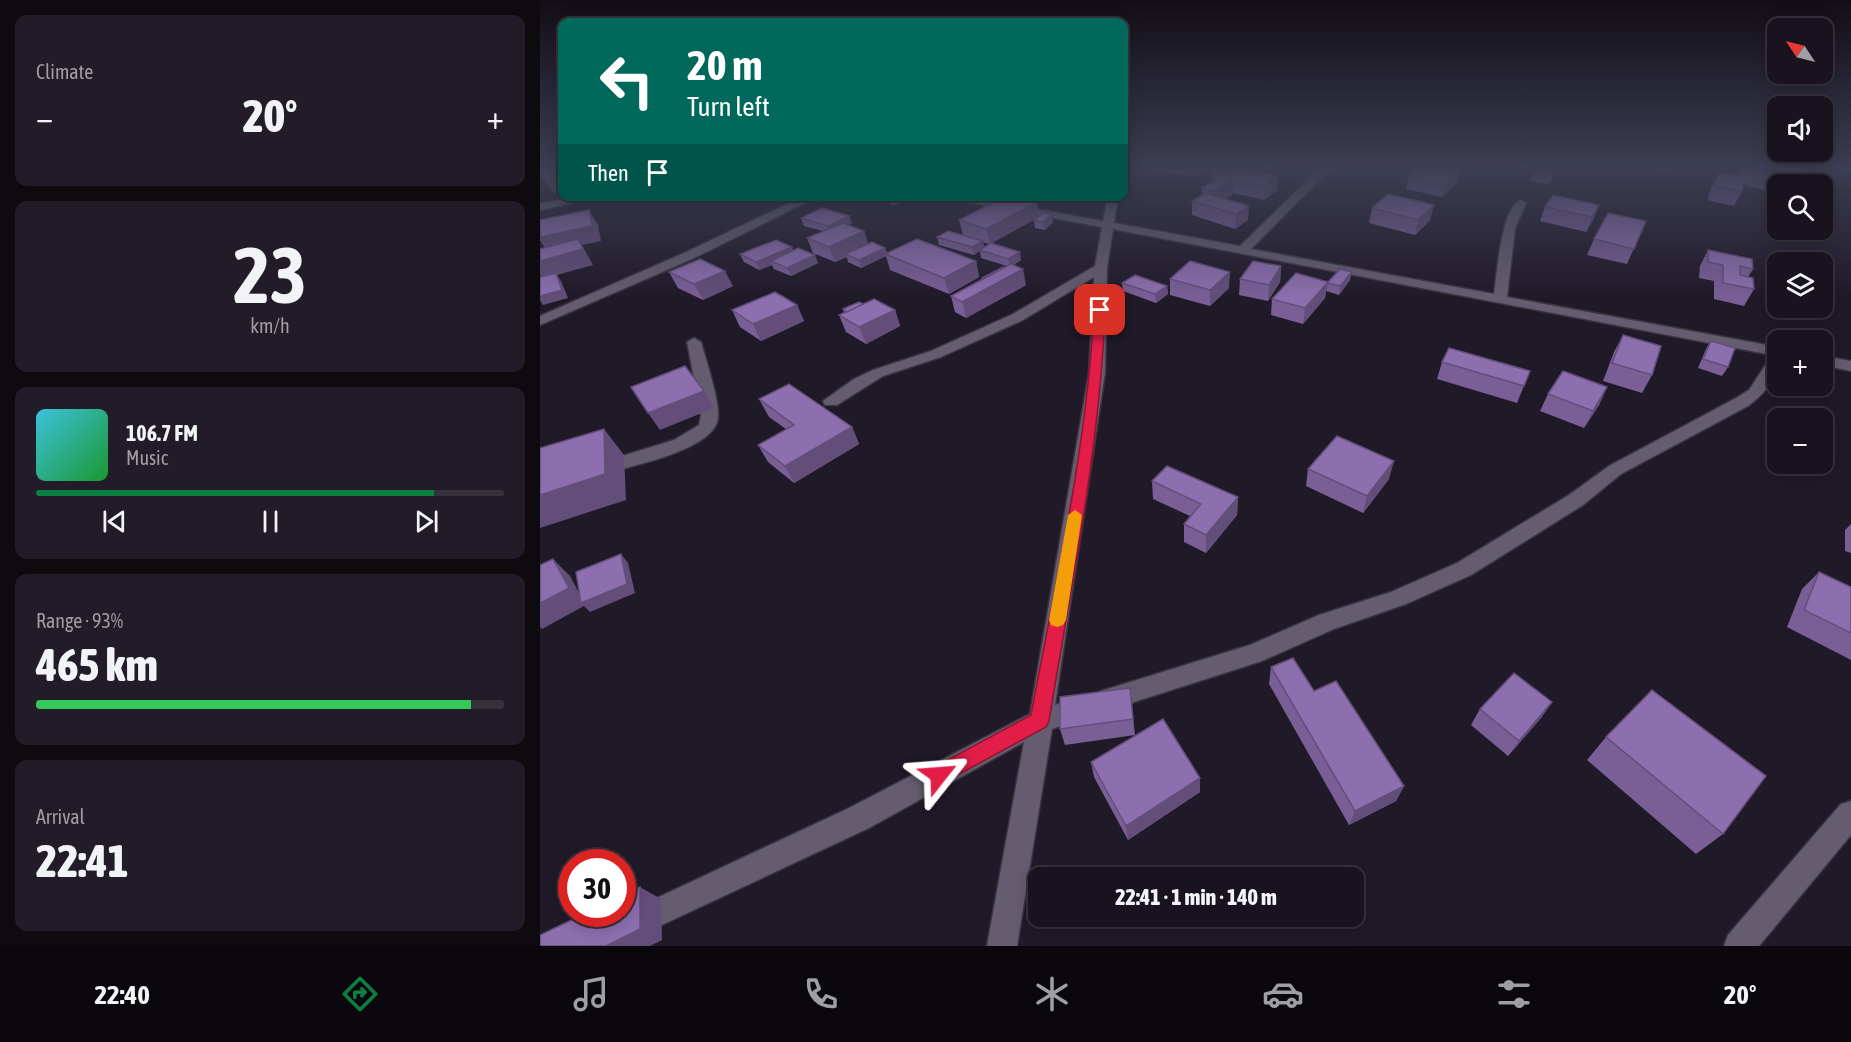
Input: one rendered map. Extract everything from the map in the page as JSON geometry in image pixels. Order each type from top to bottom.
[{"type":"street","points":[[540,321],[688,256],[784,210]]},
{"type":"street","points":[[1022,210],[1767,350]]},
{"type":"street","points":[[1002,946],[1072,538],[1097,373],[1101,268],[1111,210]]},
{"type":"street","points":[[1242,251],[1283,210]]},
{"type":"street","points":[[1500,300],[1509,229],[1518,210]]},
{"type":"street","points":[[831,401],[878,373],[936,354],[1018,317],[1101,268]]},
{"type":"street","points":[[583,473],[690,441],[704,431],[710,419],[694,342]]},
{"type":"street","points":[[1833,362],[1851,366]]},
{"type":"street","points":[[618,930],[859,818],[1040,721],[1254,654],[1327,622],[1398,598],[1464,569],[1576,500],[1615,470],[1742,402],[1755,393],[1767,375]]},
{"type":"street","points":[[1739,946],[1851,814]]},
{"type":"building","points":[[589,210],[592,226],[540,237],[540,220]]},
{"type":"building","points":[[817,210],[829,210],[849,216],[828,226],[801,218]]},
{"type":"building","points":[[978,210],[1022,210],[986,229],[959,220]]},
{"type":"building","points":[[1223,210],[1242,210],[1236,214]]},
{"type":"building","points":[[1380,210],[1429,210],[1418,220]]},
{"type":"building","points":[[1560,210],[1596,210],[1592,217]]},
{"type":"building","points":[[1043,213],[1052,214],[1043,222],[1034,220]]},
{"type":"building","points":[[1608,213],[1646,221],[1634,249],[1594,239]]},
{"type":"building","points":[[843,223],[864,231],[829,247],[807,238]]},
{"type":"building","points":[[948,231],[983,241],[972,247],[937,237]]},
{"type":"building","points":[[578,239],[583,249],[540,261],[540,249]]},
{"type":"building","points":[[917,239],[976,261],[944,278],[885,254]]},
{"type":"building","points":[[776,240],[792,247],[756,262],[740,254]]},
{"type":"building","points":[[872,242],[885,248],[859,260],[845,254]]},
{"type":"building","points":[[991,243],[1020,252],[1008,259],[980,250]]},
{"type":"building","points":[[798,248],[815,255],[787,268],[771,261]]},
{"type":"building","points":[[1708,250],[1752,259],[1753,269],[1740,266],[1740,275],[1753,278],[1754,289],[1723,283],[1723,265],[1708,262]]},
{"type":"building","points":[[700,259],[725,271],[694,284],[669,272]]},
{"type":"building","points":[[1190,261],[1230,272],[1210,290],[1170,279]]},
{"type":"building","points":[[1253,261],[1281,266],[1269,285],[1240,279]]},
{"type":"building","points":[[1011,264],[1023,269],[962,302],[951,296]]},
{"type":"building","points":[[1340,269],[1352,272],[1340,286],[1327,283]]},
{"type":"building","points":[[556,273],[562,290],[540,296],[540,277]]},
{"type":"building","points":[[1296,273],[1328,282],[1305,308],[1272,299]]},
{"type":"building","points":[[1135,275],[1167,286],[1155,294],[1122,283]]},
{"type":"building","points":[[775,292],[797,305],[753,324],[732,310]]},
{"type":"building","points":[[874,299],[895,310],[859,327],[839,315]]},
{"type":"building","points":[[859,302],[863,304],[847,312],[843,309]]},
{"type":"building","points":[[1623,335],[1661,346],[1652,375],[1612,363]]},
{"type":"building","points":[[1711,341],[1735,348],[1728,367],[1703,359]]},
{"type":"building","points":[[1449,348],[1530,371],[1524,386],[1442,362]]},
{"type":"building","points":[[685,366],[704,391],[648,413],[631,387]]},
{"type":"building","points":[[1563,371],[1607,387],[1593,411],[1548,394]]},
{"type":"building","points":[[789,384],[852,427],[785,466],[758,445],[794,425],[759,399]]},
{"type":"building","points":[[604,429],[605,474],[540,495],[540,448]]},
{"type":"building","points":[[1337,436],[1394,461],[1367,496],[1308,469]]},
{"type":"building","points":[[1167,466],[1238,497],[1206,535],[1184,524],[1201,504],[1152,481]]},
{"type":"building","points":[[621,554],[627,584],[581,603],[576,572]]},
{"type":"building","points":[[553,559],[569,588],[540,603],[540,565]]},
{"type":"building","points":[[1819,572],[1851,587],[1851,633],[1804,610]]},
{"type":"building","points":[[1293,658],[1314,691],[1336,681],[1404,786],[1355,811],[1271,667]]},
{"type":"building","points":[[1514,673],[1552,702],[1519,741],[1480,709]]},
{"type":"building","points":[[1130,688],[1133,719],[1060,729],[1060,697]]},
{"type":"building","points":[[1652,690],[1766,776],[1723,834],[1606,737]]},
{"type":"building","points":[[1163,719],[1200,778],[1126,826],[1091,762]]},
{"type":"building","points":[[640,887],[640,929],[606,946],[540,946],[540,935],[558,926],[636,927],[636,889]]},
{"type":"slow traffic","points":[[1057,620],[1075,515]]},
{"type":"route","points":[[939,775],[1040,721],[1072,538],[1097,373],[1100,310]]}]
